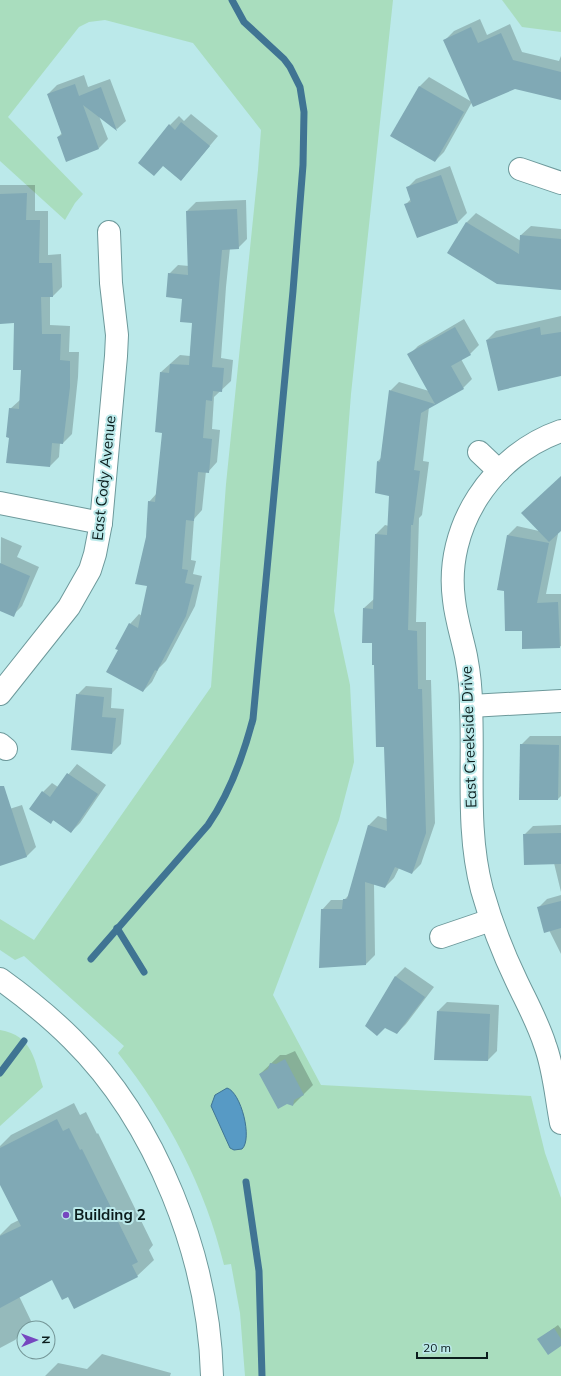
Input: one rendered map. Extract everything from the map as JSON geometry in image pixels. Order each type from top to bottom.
[{"type":"street","points":[[520,169],[561,183]]},
{"type":"street","name":"East Cody Avenue","points":[[0,694],[69,607],[79,591],[93,562],[101,523],[116,356],[117,334],[111,283],[109,232]]},
{"type":"street","name":"East Creekside Drive","points":[[561,431],[526,448],[499,471],[478,495],[467,514],[457,543],[455,558],[454,600],[468,667],[471,706],[473,831],[478,874],[491,920],[509,966],[546,1045],[561,1123]]},
{"type":"street","points":[[479,452],[499,471]]},
{"type":"street","points":[[0,503],[101,523]]},
{"type":"street","points":[[471,706],[561,701]]},
{"type":"street","points":[[441,937],[491,920]]},
{"type":"street","points":[[0,979],[52,1020],[96,1066],[126,1107],[156,1158],[172,1193],[192,1250],[206,1315],[212,1376]]},
{"type":"green space","points":[[0,0],[393,0],[351,394],[334,611],[350,685],[354,762],[339,820],[273,995],[321,1085],[531,1096],[545,1153],[561,1198],[561,1376],[245,1376],[240,1313],[231,1264],[224,1265],[206,1208],[183,1153],[153,1102],[118,1053],[124,1046],[24,956],[15,960],[0,950],[0,919],[34,940],[211,687],[226,484],[261,130],[193,43],[105,20],[89,22],[79,27],[8,117],[83,194],[75,203],[65,220],[0,161]]},
{"type":"green space","points":[[502,0],[561,0],[561,32],[522,27]]},
{"type":"green space","points":[[0,1030],[11,1033],[26,1043],[34,1058],[43,1087],[0,1126]]},
{"type":"water","points":[[227,1088],[232,1091],[237,1098],[244,1116],[246,1136],[245,1144],[242,1149],[234,1150],[230,1148],[211,1106],[215,1095]]},
{"type":"building","points":[[471,27],[478,43],[501,33],[513,60],[561,72],[561,100],[515,89],[473,107],[443,40]]},
{"type":"building","points":[[75,84],[79,96],[101,87],[117,131],[83,105],[99,149],[66,162],[57,137],[62,135],[47,94]]},
{"type":"building","points":[[419,86],[464,112],[435,162],[390,136]]},
{"type":"building","points":[[181,122],[210,146],[181,181],[163,166],[154,176],[138,163],[169,124],[175,130]]},
{"type":"building","points":[[441,175],[458,223],[417,238],[404,204],[411,202],[406,187]]},
{"type":"building","points":[[27,193],[26,220],[40,220],[39,263],[52,263],[53,297],[41,297],[42,334],[61,334],[60,360],[70,361],[70,387],[63,444],[52,443],[50,467],[6,463],[9,438],[6,437],[9,408],[19,409],[21,370],[13,370],[14,323],[0,324],[0,194]]},
{"type":"building","points":[[237,209],[239,249],[222,250],[212,367],[224,368],[222,392],[213,391],[212,401],[206,400],[203,438],[212,439],[209,473],[198,472],[194,521],[186,520],[182,569],[188,570],[185,583],[194,585],[186,616],[157,671],[155,670],[143,692],[106,672],[118,650],[115,649],[129,623],[138,628],[147,586],[135,584],[146,537],[148,501],[155,502],[162,433],[155,432],[160,372],[169,373],[170,364],[189,365],[192,323],[180,322],[182,299],[166,297],[168,273],[188,275],[186,211]]},
{"type":"building","points":[[466,222],[519,254],[520,235],[561,239],[561,290],[497,284],[447,253]]},
{"type":"building","points":[[455,327],[471,355],[451,366],[464,389],[421,413],[414,470],[420,471],[413,525],[411,525],[408,630],[417,631],[418,689],[422,689],[426,833],[412,874],[395,867],[385,888],[365,882],[366,965],[319,968],[321,909],[342,909],[343,899],[347,899],[368,825],[387,831],[384,747],[376,747],[372,643],[362,643],[363,608],[373,609],[375,534],[387,535],[389,496],[375,493],[377,461],[380,462],[389,390],[435,404],[407,354]]},
{"type":"building","points":[[540,327],[541,335],[561,332],[561,376],[498,391],[486,340]]},
{"type":"building","points":[[561,476],[561,531],[549,542],[521,513]]},
{"type":"building","points":[[507,535],[549,543],[537,603],[558,602],[560,648],[522,649],[522,631],[505,631],[504,591],[497,590]]},
{"type":"building","points":[[0,563],[30,576],[14,617],[0,611]]},
{"type":"building","points":[[76,694],[104,697],[102,717],[116,718],[112,754],[71,750]]},
{"type":"building","points":[[520,744],[559,745],[558,800],[519,800]]},
{"type":"building","points":[[67,773],[98,794],[71,833],[53,820],[51,824],[29,809],[42,791],[50,797]]},
{"type":"building","points":[[0,786],[4,786],[27,857],[0,866]]},
{"type":"building","points":[[561,833],[561,864],[524,865],[523,834]]},
{"type":"building","points":[[561,901],[561,928],[544,933],[537,907]]},
{"type":"building","points":[[395,976],[425,997],[397,1034],[385,1028],[377,1036],[365,1026]]},
{"type":"building","points":[[437,1011],[490,1014],[488,1061],[434,1060]]},
{"type":"building","points":[[285,1059],[304,1095],[294,1100],[293,1106],[287,1104],[278,1109],[259,1074],[268,1069],[270,1063],[276,1064]]},
{"type":"building","name":"Building 2","points":[[57,1119],[63,1131],[69,1128],[80,1150],[82,1149],[138,1262],[132,1265],[138,1277],[74,1309],[68,1297],[62,1300],[52,1280],[0,1308],[0,1236],[21,1226],[0,1185],[0,1148]]},
{"type":"building","points":[[554,1328],[561,1339],[561,1346],[548,1355],[537,1339]]},
{"type":"waterway","points":[[91,959],[208,825],[223,800],[235,774],[253,719],[293,291],[303,165],[304,112],[300,87],[290,67],[284,59],[244,22],[232,0]]},
{"type":"waterway","points":[[117,928],[144,972]]},
{"type":"waterway","points":[[0,1073],[24,1041]]},
{"type":"waterway","points":[[246,1182],[259,1271],[262,1376]]},
{"type":"place","name":"Building 2","points":[[66,1215]]}]
